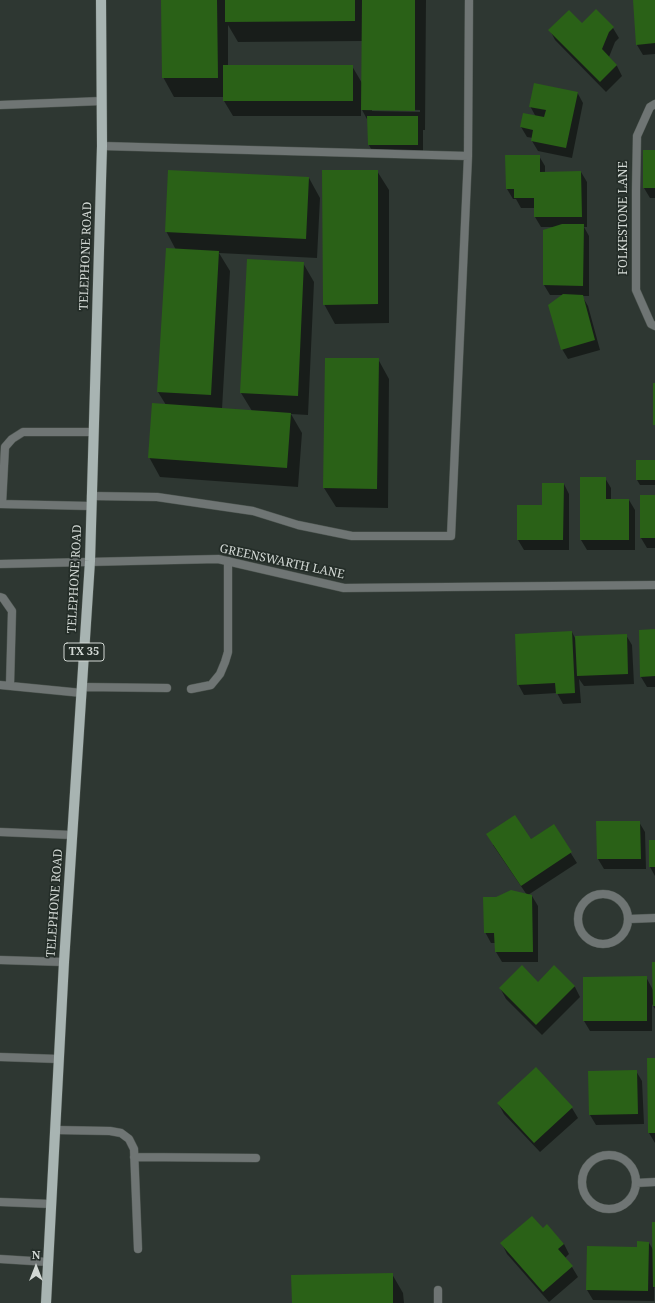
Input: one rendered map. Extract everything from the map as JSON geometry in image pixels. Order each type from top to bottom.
[{"type":"main road","name":"TELEPHONE ROAD","points":[[46,1303],[64,962],[90,561],[102,146],[101,0]]},
{"type":"street","points":[[93,432],[23,432],[12,439],[5,447],[1,504],[157,497],[252,511],[298,526],[352,536],[451,536],[468,156],[469,0]]},
{"type":"street","points":[[0,105],[102,101]]},
{"type":"street","name":"FOLKESTONE LANE","points":[[652,106],[637,136],[636,290],[651,324],[655,326]]},
{"type":"street","points":[[102,146],[468,156]]},
{"type":"street","name":"GREENSWARTH LANE","points":[[0,564],[218,558],[344,588],[655,584]]},
{"type":"street","points":[[191,689],[211,685],[220,674],[228,652],[228,561]]},
{"type":"street","points":[[0,597],[3,598],[12,611],[10,685]]},
{"type":"street","points":[[0,684],[82,690],[167,688]]},
{"type":"street","points":[[0,832],[72,835]]},
{"type":"street","points":[[602,894],[618,898],[627,911],[629,919],[623,936],[616,941],[600,945],[591,942],[579,929],[578,913],[587,899],[602,894]]},
{"type":"street","points":[[629,919],[655,918]]},
{"type":"street","points":[[0,960],[64,962]]},
{"type":"street","points":[[0,1057],[59,1058]]},
{"type":"street","points":[[55,1130],[110,1131],[121,1133],[129,1139],[134,1149],[138,1249]]},
{"type":"street","points":[[608,1156],[616,1157],[627,1164],[634,1174],[636,1183],[634,1192],[630,1199],[623,1205],[605,1209],[596,1206],[589,1201],[584,1193],[582,1184],[583,1176],[589,1165],[600,1157],[608,1156]]},
{"type":"street","points":[[134,1157],[256,1158]]},
{"type":"street","points":[[636,1183],[655,1182]]},
{"type":"street","points":[[0,1202],[51,1204]]},
{"type":"street","points":[[0,1259],[48,1262]]},
{"type":"street","points":[[438,1290],[438,1303]]},
{"type":"building","points":[[161,0],[217,0],[218,78],[162,78]]},
{"type":"building","points":[[225,0],[355,0],[355,21],[225,22]]},
{"type":"building","points":[[362,0],[415,0],[415,111],[361,110]]},
{"type":"building","points":[[633,0],[655,0],[655,43],[636,45]]},
{"type":"building","points":[[596,9],[614,27],[609,32],[602,49],[617,65],[600,82],[548,30],[569,10],[582,23]]},
{"type":"building","points":[[223,65],[353,65],[353,101],[223,101]]},
{"type":"building","points":[[534,83],[578,92],[566,148],[531,141],[533,130],[520,127],[523,113],[544,117],[546,110],[529,107]]},
{"type":"building","points":[[367,116],[418,116],[418,145],[368,145]]},
{"type":"building","points":[[643,150],[655,150],[655,188],[643,188]]},
{"type":"building","points":[[505,155],[540,155],[540,172],[581,171],[582,217],[534,217],[534,198],[514,198],[514,189],[506,189]]},
{"type":"building","points":[[168,170],[309,177],[306,239],[165,232]]},
{"type":"building","points":[[322,170],[378,170],[378,304],[323,305]]},
{"type":"building","points":[[562,224],[584,224],[583,286],[543,285],[543,230]]},
{"type":"building","points":[[166,248],[219,251],[211,395],[157,392]]},
{"type":"building","points":[[247,259],[304,262],[298,396],[240,393]]},
{"type":"building","points":[[563,294],[583,295],[595,340],[561,350],[548,305]]},
{"type":"building","points":[[325,358],[379,358],[377,489],[323,488]]},
{"type":"building","points":[[653,383],[655,383],[655,425],[653,425]]},
{"type":"building","points":[[152,403],[291,413],[287,468],[148,458]]},
{"type":"building","points":[[636,460],[655,460],[655,480],[636,480]]},
{"type":"building","points":[[580,477],[606,477],[606,499],[629,499],[629,540],[580,540]]},
{"type":"building","points":[[542,483],[564,483],[563,540],[517,540],[517,505],[542,505]]},
{"type":"building","points":[[640,495],[655,495],[655,538],[640,538]]},
{"type":"building","points":[[655,629],[655,676],[640,677],[639,630]]},
{"type":"building","points":[[572,631],[575,693],[556,694],[555,683],[517,685],[515,634]]},
{"type":"building","points":[[627,634],[628,674],[577,676],[575,636]]},
{"type":"building","points":[[515,815],[531,839],[554,824],[572,852],[521,886],[486,834]]},
{"type":"building","points":[[596,821],[640,821],[641,859],[597,859]]},
{"type":"building","points":[[649,840],[655,840],[655,867],[649,867]]},
{"type":"building","points":[[511,890],[532,895],[533,952],[495,952],[494,933],[484,933],[483,897],[496,897]]},
{"type":"building","points":[[652,962],[655,962],[655,1006],[653,1006]]},
{"type":"building","points":[[522,965],[538,982],[554,965],[575,986],[536,1025],[499,988]]},
{"type":"building","points":[[647,976],[647,1021],[583,1021],[583,977]]},
{"type":"building","points":[[647,1058],[655,1058],[655,1133],[648,1133]]},
{"type":"building","points":[[536,1067],[573,1107],[534,1143],[497,1103]]},
{"type":"building","points":[[637,1070],[638,1114],[589,1115],[588,1071]]},
{"type":"building","points":[[532,1216],[543,1228],[547,1224],[564,1244],[558,1249],[573,1266],[543,1292],[500,1243]]},
{"type":"building","points":[[652,1222],[655,1222],[655,1287],[653,1287]]},
{"type":"building","points":[[637,1241],[649,1242],[648,1291],[586,1290],[587,1246],[637,1247]]},
{"type":"building","points":[[393,1273],[393,1303],[292,1303],[291,1275]]}]
